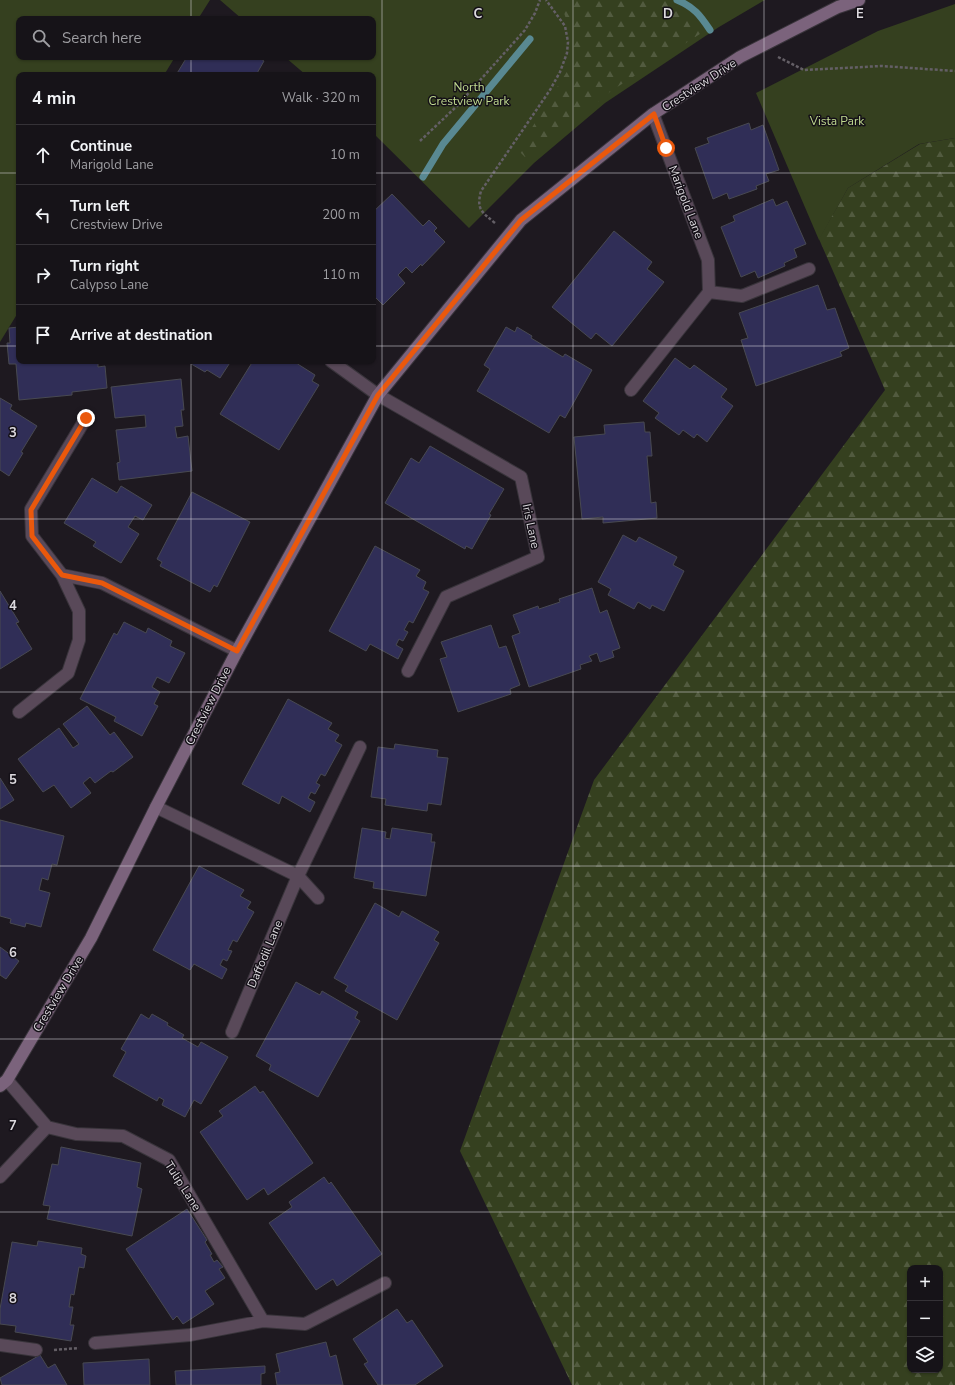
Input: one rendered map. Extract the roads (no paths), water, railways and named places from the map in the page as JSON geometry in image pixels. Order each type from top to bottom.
[{"type":"street","name":"Crestview Drive","points":[[4,1083],[91,938],[156,807],[237,651],[378,395],[521,220],[654,114],[740,57],[838,7],[859,0]]},
{"type":"street","name":"Marigold Lane","points":[[654,114],[708,260],[709,292]]},
{"type":"street","points":[[630,390],[709,292],[742,296],[809,270]]},
{"type":"street","points":[[334,364],[378,395]]},
{"type":"street","name":"Iris Lane","points":[[378,395],[521,477],[538,557],[446,597],[408,671]]},
{"type":"street","points":[[19,712],[68,672],[79,640],[79,611],[62,575],[32,536],[31,510],[86,418]]},
{"type":"street","points":[[62,575],[102,583],[237,651]]},
{"type":"street","name":"Daffodil Lane","points":[[232,1032],[298,876],[360,747]]},
{"type":"street","points":[[156,807],[298,876],[318,898]]},
{"type":"street","points":[[0,1177],[47,1127],[4,1083]]},
{"type":"street","name":"Tulip Lane","points":[[47,1127],[76,1134],[123,1136],[169,1160],[263,1321]]},
{"type":"street","points":[[95,1343],[190,1335],[263,1321],[305,1324],[385,1283]]},
{"type":"street","points":[[0,1345],[36,1350]]},
{"type":"waterway","points":[[677,0],[696,12],[710,30]]},
{"type":"waterway","points":[[423,177],[443,144],[530,39]]},
{"type":"park label","name":"North Crestview Park","points":[[469,94]]},
{"type":"park label","name":"Vista Park","points":[[837,121]]}]
